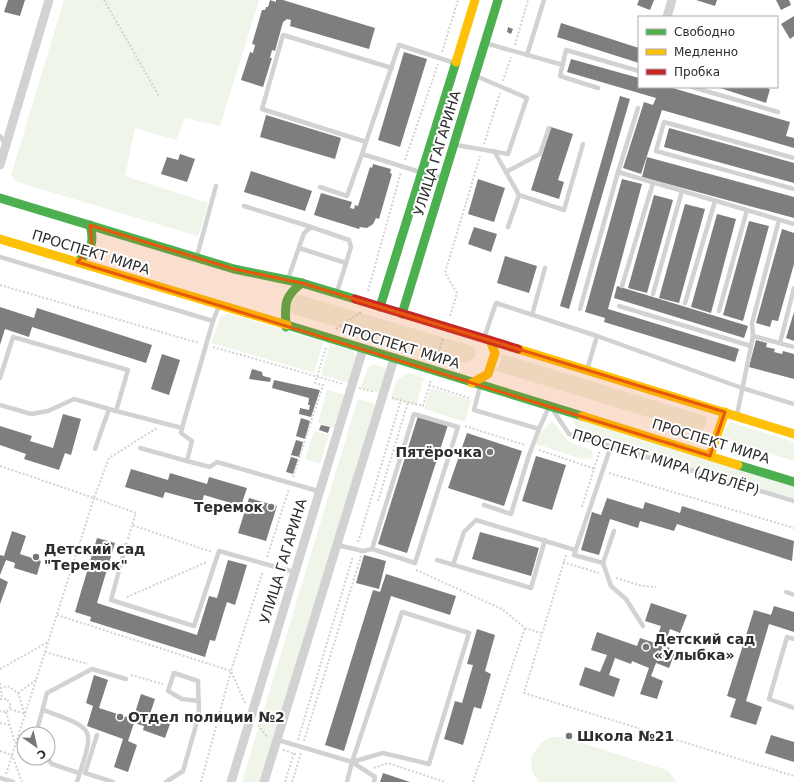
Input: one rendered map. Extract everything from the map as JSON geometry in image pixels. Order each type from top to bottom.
[{"type":"main road","name":"УЛИЦА ГАГАРИНА","points":[[380,307],[475,0]]},
{"type":"main road","name":"УЛИЦА ГАГАРИНА","points":[[402,314],[498,0]]},
{"type":"main road","name":"ПРОСПЕКТ МИРА","points":[[0,198],[234,269],[302,283],[737,415],[794,434]]},
{"type":"main road","points":[[77,262],[86,255],[92,247],[94,238],[90,225]]},
{"type":"main road","name":"ПРОСПЕКТ МИРА","points":[[0,239],[220,305],[286,327],[363,348],[433,372],[549,406],[794,482]]},
{"type":"main road","points":[[286,327],[284,302],[289,292],[302,283]]},
{"type":"main road","points":[[476,384],[488,374],[495,353],[487,340]]},
{"type":"main road","points":[[710,456],[725,412]]},
{"type":"street","points":[[0,165],[49,0]]},
{"type":"street","points":[[667,16],[672,0]]},
{"type":"street","name":"УЛИЦА ГАГАРИНА","points":[[231,782],[318,491],[363,348]]},
{"type":"street","points":[[264,782],[394,359]]},
{"type":"lane","points":[[527,55],[544,0]]},
{"type":"lane","points":[[366,142],[262,109],[284,35],[392,68]]},
{"type":"lane","points":[[485,43],[563,65]]},
{"type":"lane","points":[[320,187],[347,196],[399,45],[455,63]]},
{"type":"lane","points":[[598,88],[560,76],[566,50],[638,72]]},
{"type":"lane","points":[[454,144],[508,154],[528,98],[475,76]]},
{"type":"lane","points":[[695,88],[778,112]]},
{"type":"lane","points":[[580,309],[618,172],[638,108]]},
{"type":"lane","points":[[794,158],[664,122],[656,151],[794,189]]},
{"type":"lane","points":[[506,172],[540,154],[548,128]]},
{"type":"lane","points":[[0,136],[6,145]]},
{"type":"lane","points":[[494,151],[519,195],[564,210],[583,144]]},
{"type":"lane","points":[[362,154],[403,167],[422,169],[428,174],[440,177],[446,174]]},
{"type":"lane","points":[[618,172],[794,224]]},
{"type":"lane","points":[[622,286],[653,183]]},
{"type":"lane","points":[[196,257],[216,186]]},
{"type":"lane","points":[[653,294],[682,192]]},
{"type":"lane","points":[[508,227],[519,195]]},
{"type":"lane","points":[[685,303],[715,201]]},
{"type":"lane","points":[[244,206],[349,240],[351,247],[336,294]]},
{"type":"lane","points":[[719,312],[747,210]]},
{"type":"lane","points":[[737,415],[753,336],[752,323],[779,220]]},
{"type":"lane","points":[[288,280],[304,233],[311,227]]},
{"type":"lane","points":[[299,248],[346,263]]},
{"type":"lane","points":[[0,257],[213,321]]},
{"type":"lane","points":[[532,315],[545,268]]},
{"type":"lane","points":[[780,343],[794,288]]},
{"type":"lane","points":[[487,340],[496,303],[597,336],[742,388],[794,404]]},
{"type":"lane","points":[[187,461],[192,441],[181,432],[213,321],[220,305]]},
{"type":"lane","points":[[619,306],[751,346]]},
{"type":"lane","points":[[587,370],[597,336]]},
{"type":"lane","points":[[753,336],[794,347]]},
{"type":"lane","points":[[0,378],[13,337],[128,370],[116,411]]},
{"type":"lane","points":[[476,384],[476,400],[474,410],[539,430]]},
{"type":"lane","points":[[0,405],[31,414],[48,411],[74,399],[182,428]]},
{"type":"lane","points":[[484,505],[511,514],[532,447],[549,406]]},
{"type":"lane","name":"ПРОСПЕКТ МИРА (ДУБЛЁР)","points":[[549,406],[569,434],[794,501]]},
{"type":"lane","points":[[96,448],[109,409]]},
{"type":"lane","points":[[337,545],[363,551],[372,549],[415,563],[458,427],[414,414],[372,549]]},
{"type":"lane","points":[[603,563],[574,555],[611,446]]},
{"type":"lane","points":[[140,448],[210,467],[217,462],[318,491]]},
{"type":"lane","points":[[453,565],[464,532],[476,520],[575,550]]},
{"type":"lane","points":[[614,531],[603,563],[611,586],[626,599],[643,626]]},
{"type":"lane","points":[[437,560],[531,588],[544,540]]},
{"type":"lane","points":[[126,545],[111,600],[194,626],[219,551],[294,572]]},
{"type":"lane","points":[[786,592],[794,595]]},
{"type":"lane","points":[[347,782],[352,762],[402,612],[469,633],[429,764],[383,753],[352,762]]},
{"type":"lane","points":[[794,639],[787,637],[769,699],[794,708]]},
{"type":"lane","points":[[38,726],[47,693],[92,669],[126,677]]},
{"type":"lane","points":[[166,782],[183,771],[200,715],[198,681],[174,673],[168,692],[182,699],[199,701]]},
{"type":"lane","points":[[43,710],[78,723],[88,734],[89,742],[77,782]]},
{"type":"lane","points":[[97,735],[85,773],[113,782]]},
{"type":"lane","points":[[278,740],[352,762],[376,777],[374,782]]},
{"type":"lane","points":[[56,765],[79,773]]},
{"type":"lane","points":[[2,779],[12,782]]},
{"type":"path","points":[[104,0],[159,96]]},
{"type":"path","points":[[329,338],[338,326],[362,312],[403,167],[440,59],[458,0]]},
{"type":"path","points":[[0,285],[423,406],[457,292],[445,273],[528,0]]},
{"type":"path","points":[[429,385],[476,400]]},
{"type":"path","points":[[285,782],[401,400]]},
{"type":"path","points":[[377,506],[408,402]]},
{"type":"path","points":[[2,779],[12,755],[94,498],[109,458],[165,424]]},
{"type":"path","points":[[459,424],[594,468],[794,528]]},
{"type":"path","points":[[580,512],[602,445]]},
{"type":"path","points":[[0,466],[136,513],[126,545]]},
{"type":"path","points":[[132,525],[217,556]]},
{"type":"path","points":[[568,548],[524,693],[794,776]]},
{"type":"path","points":[[292,782],[363,551]]},
{"type":"path","points":[[118,602],[217,556]]},
{"type":"path","points":[[409,567],[466,591],[502,609],[525,628],[542,633]]},
{"type":"path","points":[[57,615],[231,671]]},
{"type":"path","points":[[473,782],[525,628]]},
{"type":"path","points":[[0,669],[48,642]]},
{"type":"path","points":[[45,652],[89,664]]},
{"type":"path","points":[[126,677],[170,686]]},
{"type":"path","points":[[18,694],[36,680]]},
{"type":"path","points":[[0,683],[1,699],[10,701],[10,709]]},
{"type":"path","points":[[0,687],[8,686],[18,694],[24,705],[25,714]]},
{"type":"path","points":[[10,709],[25,714]]},
{"type":"path","points":[[0,711],[6,712],[10,709]]},
{"type":"path","points":[[6,712],[15,744]]},
{"type":"path","points":[[0,723],[9,725]]},
{"type":"path","points":[[0,751],[12,755]]},
{"type":"path","points":[[12,755],[22,782]]},
{"type":"highlighted area","points":[[90,225],[234,269],[302,283],[725,412],[710,456],[77,262],[92,247]]},
{"type":"shaded area","points":[[64,0],[259,0],[220,126],[185,118],[176,140],[135,128],[125,176],[208,203],[200,232],[197,236],[17,182],[11,175]]},
{"type":"shaded area","points":[[297,294],[472,346],[475,349],[475,357],[466,363],[295,315],[290,311],[289,301]]},
{"type":"shaded area","points":[[227,313],[323,342],[314,373],[211,343],[220,318]]},
{"type":"shaded area","points":[[330,344],[354,351],[357,360],[349,383],[321,375]]},
{"type":"shaded area","points":[[499,353],[705,416],[707,421],[703,430],[697,432],[494,370],[498,368],[502,358]]},
{"type":"shaded area","points":[[373,364],[385,368],[386,372],[379,393],[361,388],[368,367]]},
{"type":"shaded area","points":[[409,373],[424,378],[416,406],[391,398],[397,380]]},
{"type":"shaded area","points":[[431,388],[471,400],[465,422],[424,409]]},
{"type":"shaded area","points":[[327,390],[345,395],[335,428],[318,423]]},
{"type":"shaded area","points":[[358,399],[375,404],[261,782],[242,782]]},
{"type":"shaded area","points":[[574,416],[794,484],[794,499],[590,439],[578,430],[572,420]]},
{"type":"shaded area","points":[[552,421],[569,442],[592,450],[593,458],[582,459],[536,444],[540,433]]},
{"type":"shaded area","points":[[730,422],[794,442],[794,461],[724,439],[724,430]]},
{"type":"shaded area","points":[[314,431],[329,435],[320,464],[305,459]]},
{"type":"shaded area","points":[[552,737],[563,737],[667,770],[677,782],[538,782],[532,771],[531,757],[542,742]]},
{"type":"building","points":[[8,0],[25,0],[20,16],[4,12]]},
{"type":"building","points":[[270,0],[276,2],[276,0],[283,0],[375,28],[369,49],[290,26],[291,20],[287,19],[283,22],[275,51],[272,50],[270,58],[272,58],[263,87],[241,80],[250,52],[253,53],[255,45],[252,44],[262,10],[265,10],[266,7],[268,7]]},
{"type":"building","points":[[639,0],[654,0],[650,10],[637,5]]},
{"type":"building","points":[[696,0],[717,0],[715,6]]},
{"type":"building","points":[[776,0],[789,0],[791,5],[781,10]]},
{"type":"building","points":[[794,16],[794,36],[790,39],[781,24]]},
{"type":"building","points":[[561,23],[638,48],[638,63],[557,37]]},
{"type":"building","points":[[508,27],[513,29],[511,34],[507,32]]},
{"type":"building","points":[[404,52],[427,59],[400,147],[378,140]]},
{"type":"building","points":[[571,59],[638,78],[638,88],[672,88],[790,122],[786,136],[794,138],[794,148],[662,110],[641,174],[623,168],[644,102],[653,105],[656,98],[567,72]]},
{"type":"building","points":[[720,88],[767,88],[770,89],[766,103]]},
{"type":"building","points":[[620,96],[630,99],[569,309],[560,306]]},
{"type":"building","points":[[266,115],[341,138],[335,159],[260,137]]},
{"type":"building","points":[[551,127],[573,134],[558,180],[564,182],[559,199],[531,190]]},
{"type":"building","points":[[669,128],[794,163],[794,183],[664,147]]},
{"type":"building","points":[[180,154],[195,159],[187,182],[161,174],[167,157],[178,160]]},
{"type":"building","points":[[647,157],[794,197],[794,218],[642,177]]},
{"type":"building","points":[[373,164],[391,169],[390,173],[392,174],[379,219],[376,218],[373,224],[367,228],[360,227],[359,229],[314,215],[321,193],[352,202],[350,208],[354,209],[355,205],[358,206],[370,167],[372,168]]},
{"type":"building","points":[[251,171],[312,191],[305,211],[244,192]]},
{"type":"building","points":[[478,179],[505,188],[494,222],[468,214]]},
{"type":"building","points":[[622,179],[642,184],[608,309],[739,349],[735,362],[604,322],[605,318],[585,312]]},
{"type":"building","points":[[654,195],[673,200],[647,293],[628,288]]},
{"type":"building","points":[[685,204],[705,209],[679,303],[659,298]]},
{"type":"building","points":[[717,214],[736,219],[711,313],[691,307]]},
{"type":"building","points":[[749,221],[769,226],[743,321],[723,315]]},
{"type":"building","points":[[474,227],[497,234],[491,252],[468,244]]},
{"type":"building","points":[[782,229],[794,233],[794,264],[778,321],[772,320],[770,327],[756,323]]},
{"type":"building","points":[[505,256],[537,266],[529,293],[497,283]]},
{"type":"building","points":[[617,286],[748,326],[744,338],[614,298]]},
{"type":"building","points":[[0,307],[34,318],[37,308],[152,345],[146,363],[32,327],[29,337],[5,329],[0,345]]},
{"type":"building","points":[[794,312],[794,341],[786,338]]},
{"type":"building","points":[[756,340],[767,343],[766,347],[775,349],[774,352],[782,354],[783,351],[794,354],[794,379],[749,367]]},
{"type":"building","points":[[162,354],[180,360],[169,395],[151,389]]},
{"type":"building","points":[[252,369],[262,372],[263,376],[271,378],[270,382],[249,379]]},
{"type":"building","points":[[274,380],[320,390],[311,417],[299,414],[300,408],[309,410],[309,398],[272,388]]},
{"type":"building","points":[[63,414],[81,419],[71,455],[65,453],[59,470],[24,459],[26,454],[0,445],[0,426],[32,436],[30,441],[53,448]]},
{"type":"building","points":[[418,416],[448,425],[407,553],[378,544]]},
{"type":"building","points":[[301,418],[310,421],[305,439],[296,436]]},
{"type":"building","points":[[321,425],[330,427],[328,433],[319,430]]},
{"type":"building","points":[[467,433],[522,451],[504,506],[448,488]]},
{"type":"building","points":[[296,440],[303,442],[299,457],[291,455]]},
{"type":"building","points":[[536,456],[566,465],[552,510],[522,501]]},
{"type":"building","points":[[291,457],[298,459],[293,474],[286,472]]},
{"type":"building","points":[[131,469],[168,480],[170,473],[207,484],[209,477],[247,488],[241,506],[204,495],[202,502],[165,492],[163,498],[125,487]]},
{"type":"building","points":[[249,498],[277,506],[266,541],[238,533]]},
{"type":"building","points":[[607,498],[643,509],[645,502],[680,513],[682,506],[794,541],[792,561],[677,524],[674,531],[640,521],[638,528],[610,519],[599,555],[581,550],[592,512],[601,515]]},
{"type":"building","points":[[12,531],[26,536],[20,554],[41,561],[37,575],[14,568],[15,563],[6,560],[0,575],[0,555],[4,556]]},
{"type":"building","points":[[480,532],[539,548],[531,576],[472,559]]},
{"type":"building","points":[[97,538],[115,543],[97,603],[197,635],[209,596],[217,598],[228,560],[247,565],[235,605],[227,602],[215,641],[210,640],[205,657],[90,621],[91,617],[75,612]]},
{"type":"building","points":[[364,555],[386,561],[379,589],[356,583]]},
{"type":"building","points":[[386,574],[456,596],[450,615],[391,596],[344,751],[325,745],[373,590],[380,592]]},
{"type":"building","points":[[0,578],[8,582],[0,604]]},
{"type":"building","points":[[651,603],[687,615],[680,633],[670,629],[664,646],[676,650],[669,668],[656,663],[651,676],[663,681],[657,699],[640,694],[649,668],[632,661],[631,664],[615,658],[609,675],[620,679],[614,697],[579,685],[585,667],[600,672],[607,655],[591,650],[597,632],[637,646],[640,638],[655,643],[661,626],[645,621]]},
{"type":"building","points":[[774,606],[794,612],[794,632],[769,624],[746,701],[762,707],[756,725],[730,717],[736,699],[727,696],[754,610],[771,615]]},
{"type":"building","points":[[477,629],[495,635],[485,671],[491,674],[481,709],[474,707],[463,745],[444,739],[455,701],[462,703],[473,665],[467,664]]},
{"type":"building","points":[[94,675],[108,680],[99,708],[133,719],[141,694],[155,699],[149,717],[170,724],[165,738],[143,730],[144,726],[134,723],[128,741],[137,745],[128,772],[114,767],[123,739],[87,726],[93,706],[86,703]]},
{"type":"building","points":[[771,735],[794,742],[794,762],[765,753]]},
{"type":"building","points":[[383,773],[410,782],[380,782]]},
{"type":"traffic: fast","points":[[402,314],[498,0]]},
{"type":"traffic: fast","points":[[380,307],[456,62]]},
{"type":"traffic: fast","points":[[0,198],[234,269],[302,283],[355,299]]},
{"type":"traffic: fast","points":[[77,262],[86,254],[91,246],[92,237],[90,225]]},
{"type":"traffic: fast","points":[[286,327],[286,302],[291,293],[302,283]]},
{"type":"traffic: fast","points":[[287,325],[582,416]]},
{"type":"traffic: fast","points":[[738,465],[794,482]]},
{"type":"traffic: slow","points":[[456,62],[475,0]]},
{"type":"traffic: slow","points":[[0,239],[287,325]]},
{"type":"traffic: slow","points":[[472,383],[488,374],[495,353],[490,340]]},
{"type":"traffic: slow","points":[[518,349],[794,434]]},
{"type":"traffic: slow","points":[[710,456],[725,412]]},
{"type":"traffic: slow","points":[[582,416],[738,465]]},
{"type":"traffic: jam","points":[[355,299],[518,349]]},
{"type":"place","name":"Пятёрочка","points":[[490,452]]},
{"type":"place","name":"Теремок","points":[[271,507]]},
{"type":"place","name":"Детский сад \"Теремок\"","points":[[36,557]]},
{"type":"place","name":"Детский сад «Улыбка»","points":[[646,647]]},
{"type":"place","name":"Отдел полиции №2","points":[[120,717]]},
{"type":"place","name":"Школа №21","points":[[569,736]]}]
